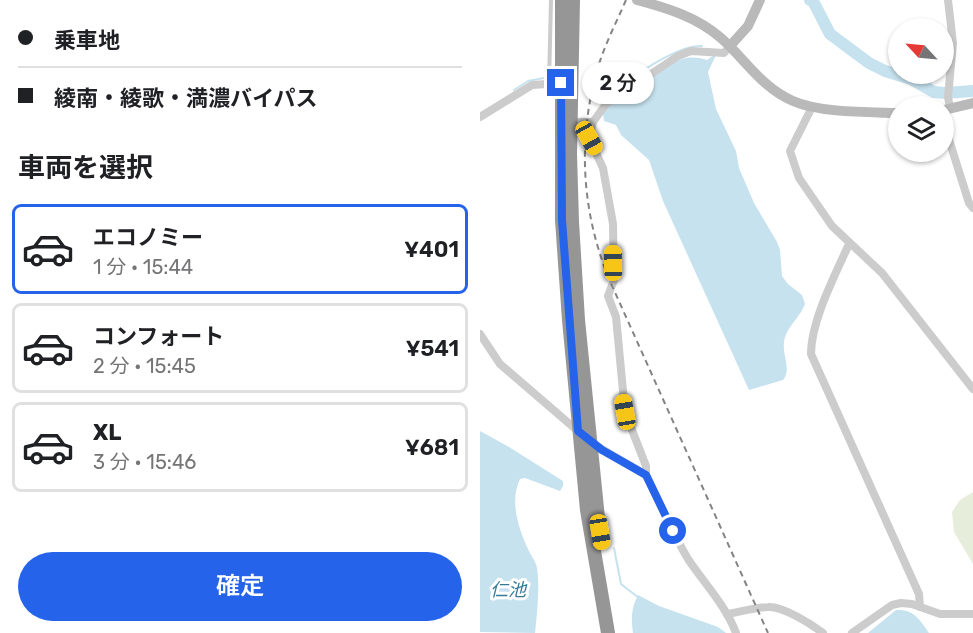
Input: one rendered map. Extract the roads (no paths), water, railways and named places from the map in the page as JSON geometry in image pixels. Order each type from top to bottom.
[{"type":"highway","points":[[562,0],[555,83],[562,220],[578,431],[587,510],[608,633]]},
{"type":"highway","points":[[573,0],[571,122],[573,232],[590,442],[602,542],[617,633]]},
{"type":"street","points":[[637,0],[693,19],[730,46],[772,89],[793,101],[812,107],[888,112]]},
{"type":"street","points":[[736,633],[726,614],[688,558],[646,475],[646,466],[625,412],[616,317],[608,296],[614,280],[613,224],[603,168],[588,135],[593,122],[606,104],[678,56],[691,51],[724,53],[748,26],[760,0]]},
{"type":"street","points":[[948,0],[953,43],[948,96]]},
{"type":"street","points":[[480,117],[528,87],[555,83]]},
{"type":"street","points":[[954,102],[973,104]]},
{"type":"street","points":[[812,107],[790,151],[799,178],[824,215],[849,244],[882,273],[973,389]]},
{"type":"street","points":[[571,122],[593,122]]},
{"type":"street","points":[[954,155],[973,208]]},
{"type":"street","points":[[849,244],[811,338],[811,354],[919,594],[920,607]]},
{"type":"street","points":[[480,334],[500,364],[590,442],[646,475]]},
{"type":"street","points":[[852,633],[892,605],[901,603],[940,614],[973,614]]},
{"type":"street","points":[[726,614],[768,607],[779,608],[810,623],[823,633]]},
{"type":"lane","points":[[551,0],[555,83]]},
{"type":"water","points":[[717,53],[708,72],[716,109],[736,151],[739,168],[754,203],[777,242],[780,250],[782,276],[802,295],[805,304],[785,337],[786,376],[783,380],[749,390],[663,201],[649,160],[621,135],[616,125],[604,121],[603,114],[605,109],[672,63],[689,58],[707,60]]},
{"type":"water","name":"仁池","points":[[480,431],[563,481],[560,491],[525,478],[520,479],[515,497],[519,525],[537,568],[535,633],[480,632]]},
{"type":"water","points":[[638,595],[659,606],[718,627],[726,633],[633,633],[632,614]]},
{"type":"water","points":[[896,610],[912,613],[929,633],[868,633]]},
{"type":"waterway","points":[[810,0],[813,1],[830,34],[869,63],[911,79],[934,92],[973,91]]},
{"type":"waterway","points":[[597,97],[603,99],[637,74],[678,51],[702,46]]},
{"type":"waterway","points":[[514,90],[528,81],[544,78]]},
{"type":"waterway","points":[[614,548],[621,584],[639,598]]},
{"type":"railway","points":[[626,0],[599,64],[587,118],[585,173],[593,226],[609,279],[768,633]]}]
